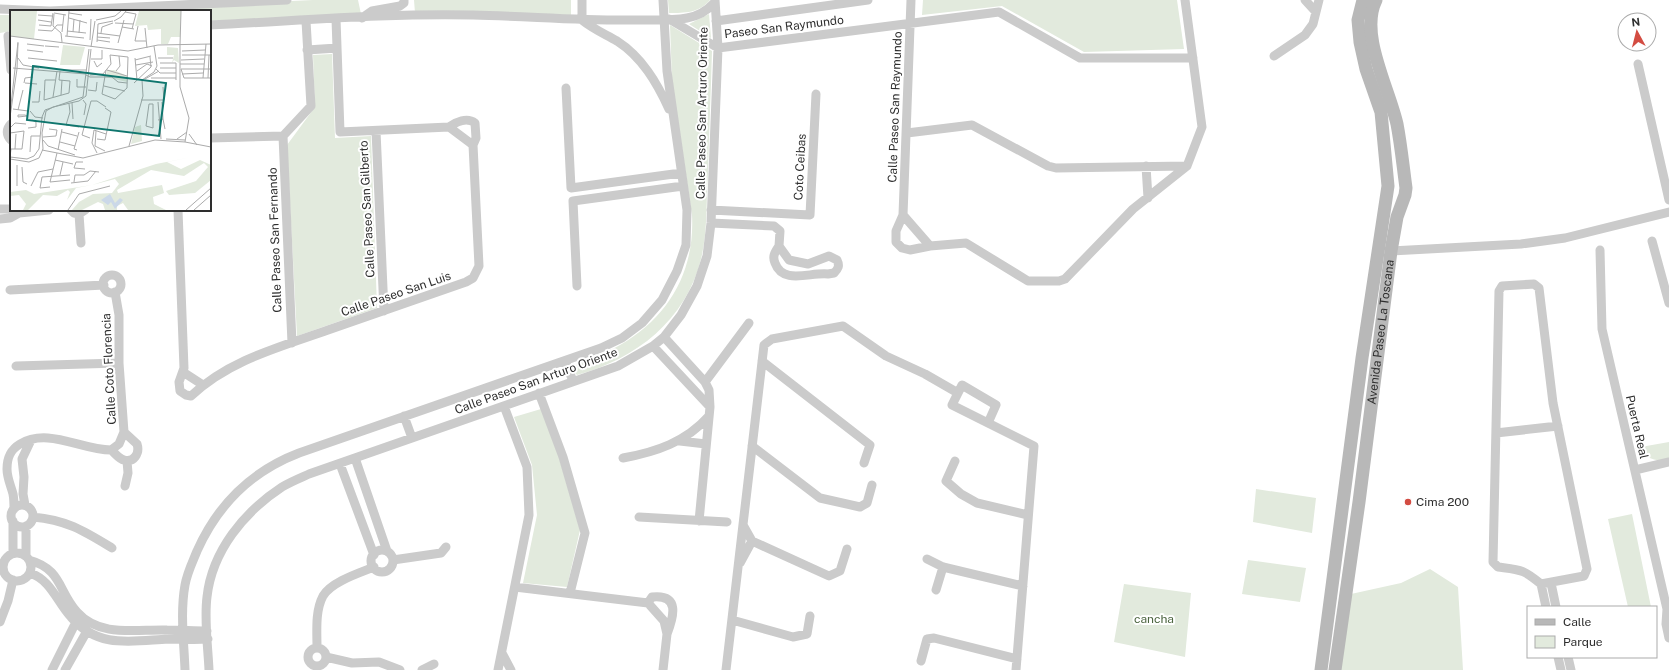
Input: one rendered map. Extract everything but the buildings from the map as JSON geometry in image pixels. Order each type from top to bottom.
[{"type":"street","points":[[86,10],[287,0]]},
{"type":"street","points":[[362,18],[372,11],[400,6],[404,3],[404,0]]},
{"type":"street","points":[[582,0],[582,20]]},
{"type":"street","name":"Calle Paseo San Arturo Oriente","points":[[185,670],[183,610],[185,584],[192,562],[202,539],[215,519],[229,500],[252,479],[278,461],[602,348],[622,338],[642,323],[662,300],[677,271],[686,245],[687,210],[667,71],[666,19],[663,0]]},
{"type":"street","points":[[716,21],[868,0]]},
{"type":"street","name":"Calle Paseo San Raymundo","points":[[911,0],[903,215],[896,231],[896,242],[902,248],[910,250],[930,246],[966,243],[1028,281],[1062,281],[1133,210],[1187,166],[1202,127],[1184,0]]},
{"type":"street","points":[[1305,0],[1316,12]]},
{"type":"street","points":[[1274,56],[1305,35],[1313,24],[1319,0]]},
{"type":"street","name":"Avenida Paseo La Toscana","points":[[1321,670],[1356,413],[1362,358],[1387,199],[1388,180],[1381,112],[1366,69],[1360,42],[1358,20],[1363,0]]},
{"type":"street","name":"Avenida Paseo La Toscana","points":[[1335,670],[1359,502],[1391,251],[1397,217],[1405,196],[1406,188],[1397,126],[1372,38],[1370,21],[1373,6],[1376,0]]},
{"type":"street","points":[[211,25],[306,20],[472,15],[582,20],[666,19],[686,18],[700,14],[709,9],[715,1]]},
{"type":"street","name":"Calle Paseo San Arturo Oriente","points":[[209,670],[207,597],[212,574],[229,537],[243,520],[264,500],[283,486],[309,474],[618,366],[653,346],[664,337],[681,315],[697,286],[707,256],[711,223],[718,48],[715,1]]},
{"type":"street","points":[[0,9],[25,10]]},
{"type":"street","name":"Paseo San Raymundo","points":[[666,19],[718,48],[999,12],[1080,58],[1193,58]]},
{"type":"street","name":"Calle Paseo San Luis","points":[[178,211],[184,368],[179,382],[180,391],[186,396],[191,396],[203,385],[235,366],[292,343],[466,282],[476,274],[479,266],[473,146],[476,138],[476,126],[473,121],[457,122],[449,127],[340,132],[336,19]]},
{"type":"street","points":[[211,138],[283,136],[310,106],[306,20]]},
{"type":"street","name":"Calle Paseo San Arturo Oriente","points":[[582,20],[617,42],[642,64],[659,89],[673,118]]},
{"type":"street","points":[[6,36],[10,63]]},
{"type":"street","points":[[307,50],[337,48]]},
{"type":"street","points":[[1638,64],[1669,200]]},
{"type":"street","points":[[566,88],[571,188],[681,173]]},
{"type":"street","name":"Coto Ceibas","points":[[711,210],[810,216],[816,94]]},
{"type":"street","points":[[6,136],[7,129],[10,125]]},
{"type":"street","points":[[907,133],[972,125],[1052,167],[1187,166]]},
{"type":"street","points":[[1383,128],[1397,126]]},
{"type":"street","points":[[449,127],[473,146]]},
{"type":"street","name":"Calle Paseo San Gilberto","points":[[376,131],[384,311]]},
{"type":"street","name":"Calle Paseo San Fernando","points":[[283,136],[292,343]]},
{"type":"street","points":[[1146,166],[1148,198]]},
{"type":"street","points":[[576,286],[573,201],[683,186]]},
{"type":"street","points":[[0,209],[10,210]]},
{"type":"street","points":[[0,219],[10,218],[14,211]]},
{"type":"street","points":[[79,211],[82,243]]},
{"type":"street","points":[[1391,251],[1513,244],[1565,238],[1669,212]]},
{"type":"street","points":[[903,215],[930,246]]},
{"type":"street","points":[[711,223],[774,226],[780,231],[779,246],[774,252],[773,258],[779,271],[783,274],[790,276],[834,273],[838,269],[839,264],[837,260],[829,256],[808,264],[793,262],[786,257],[779,246]]},
{"type":"street","points":[[1652,241],[1669,303]]},
{"type":"street","name":"Puerta Real","points":[[1600,250],[1602,329],[1668,610],[1666,624],[1669,638]]},
{"type":"street","points":[[108,277],[117,277],[121,286],[115,292],[106,290],[104,285],[108,277]]},
{"type":"street","points":[[1546,583],[1584,576],[1587,569],[1558,426],[1539,288],[1534,284],[1502,286],[1499,291],[1494,562],[1498,568],[1522,570],[1546,583],[1556,606]]},
{"type":"street","points":[[10,290],[104,285]]},
{"type":"street","name":"Calle Coto Florencia","points":[[111,450],[119,444],[124,432],[119,363],[119,315],[115,292]]},
{"type":"street","points":[[705,382],[749,323]]},
{"type":"street","points":[[726,670],[764,345],[772,339],[843,326],[886,356],[925,374],[958,393]]},
{"type":"street","points":[[664,337],[705,382],[709,390],[709,412],[698,521]]},
{"type":"street","points":[[653,346],[709,412]]},
{"type":"street","points":[[565,361],[574,381]]},
{"type":"street","points":[[762,361],[870,445],[864,463]]},
{"type":"street","points":[[16,366],[119,363]]},
{"type":"street","points":[[183,372],[203,385]]},
{"type":"street","points":[[988,423],[996,405],[962,385],[952,405],[988,423],[1034,446],[1016,670]]},
{"type":"street","points":[[539,393],[563,457],[585,533],[570,592]]},
{"type":"street","points":[[498,670],[529,515],[527,467],[504,406]]},
{"type":"street","points":[[623,458],[670,446],[680,441],[702,424],[709,412]]},
{"type":"street","points":[[1356,413],[1363,413],[1369,416]]},
{"type":"street","points":[[404,416],[412,438]]},
{"type":"street","points":[[1496,433],[1558,426]]},
{"type":"street","points":[[13,554],[13,521],[11,517],[14,509],[13,493],[7,470],[9,456],[13,448],[23,442],[45,437],[97,449],[111,450],[123,460],[127,461],[134,458],[138,452],[138,448],[135,441],[124,432]]},
{"type":"street","points":[[1352,438],[1358,442],[1366,441]]},
{"type":"street","points":[[25,505],[23,494],[24,477],[22,459],[31,440]]},
{"type":"street","points":[[680,441],[706,444]]},
{"type":"street","points":[[752,446],[820,498],[860,507],[867,503],[872,485]]},
{"type":"street","points":[[340,464],[374,555],[372,563],[379,571],[386,571],[392,567],[393,560],[390,553],[387,551],[355,458]]},
{"type":"street","points":[[125,486],[128,473],[127,461]]},
{"type":"street","points":[[955,461],[946,481],[961,494],[977,502],[1028,515]]},
{"type":"street","points":[[1635,470],[1669,462]]},
{"type":"street","points":[[1344,500],[1350,499],[1359,502]]},
{"type":"street","points":[[13,521],[18,526],[26,526],[31,523],[33,517],[32,510],[25,505],[17,506],[14,509]]},
{"type":"street","points":[[33,517],[56,520],[70,524],[112,548]]},
{"type":"street","points":[[639,517],[727,522]]},
{"type":"street","points":[[743,525],[752,541],[829,576],[840,571],[847,549]]},
{"type":"street","points":[[26,526],[28,558],[31,564],[30,573],[23,580],[13,580],[6,576],[2,573],[2,561],[9,555],[22,554],[28,558],[51,570],[76,611],[82,617],[98,626],[114,630],[168,630],[184,635]]},
{"type":"street","points":[[1341,526],[1355,529]]},
{"type":"street","points":[[737,570],[752,541]]},
{"type":"street","points":[[393,560],[441,553],[446,547]]},
{"type":"street","points":[[374,555],[380,551],[387,551]]},
{"type":"street","points":[[927,559],[943,567],[1023,586]]},
{"type":"street","points":[[317,648],[319,611],[324,595],[336,584],[374,567]]},
{"type":"street","points":[[936,590],[943,567]]},
{"type":"street","points":[[30,573],[44,581],[76,622],[87,631],[98,637],[114,641],[184,635],[208,635]]},
{"type":"street","points":[[0,622],[8,601],[13,580]]},
{"type":"street","points":[[1546,583],[1546,606]]},
{"type":"street","points":[[515,587],[570,592],[648,603],[664,621],[667,634]]},
{"type":"street","points":[[648,603],[652,596],[662,596],[669,600],[674,609],[673,619],[667,634],[663,670]]},
{"type":"street","points":[[732,620],[793,637],[807,634],[810,616]]},
{"type":"street","points":[[52,670],[61,649],[76,622]]},
{"type":"street","points":[[67,669],[87,631]]},
{"type":"street","points":[[921,662],[927,639],[934,638],[1017,658]]},
{"type":"street","points":[[326,657],[321,664],[312,664],[308,656],[311,650],[317,648],[322,650],[326,657],[352,663],[379,662],[400,670]]},
{"type":"street","points":[[61,649],[73,656]]},
{"type":"street","points":[[502,653],[511,670]]},
{"type":"street","points":[[1558,658],[1561,670]]},
{"type":"street","points":[[1568,658],[1571,670]]},
{"type":"street","points":[[422,670],[434,664]]},
{"type":"green space","points":[[313,0],[358,0],[361,14],[211,21],[211,10],[107,10]]},
{"type":"green space","points":[[414,0],[571,0],[571,16],[415,13]]},
{"type":"green space","points":[[668,0],[710,0],[701,8],[696,10],[669,13]]},
{"type":"green space","points":[[923,0],[1177,0],[1184,49],[1084,52],[1002,6],[922,15]]},
{"type":"green space","points":[[709,14],[711,38],[689,24]]},
{"type":"green space","points":[[0,15],[10,15],[10,31],[0,33]]},
{"type":"green space","points":[[670,25],[712,51],[705,238],[701,259],[694,281],[684,301],[656,334],[619,359],[599,368],[577,375],[573,369],[578,363],[620,345],[637,334],[652,321],[676,290],[689,255],[692,236],[692,215],[672,80]]},
{"type":"green space","points":[[332,54],[335,138],[371,136],[377,308],[297,336],[287,145],[315,107],[313,55]]},
{"type":"green space","points":[[541,409],[558,454],[580,530],[567,587],[523,583],[537,515],[532,465],[514,417]]},
{"type":"green space","points":[[1669,442],[1669,459],[1660,461],[1642,454],[1635,448]]},
{"type":"green space","points":[[1256,489],[1316,498],[1312,533],[1253,522]]},
{"type":"green space","points":[[1632,514],[1651,606],[1628,606],[1608,519]]},
{"type":"green space","points":[[1248,560],[1306,568],[1300,602],[1242,594]]},
{"type":"green space","points":[[1430,569],[1458,587],[1463,670],[1340,670],[1351,594],[1401,583]]},
{"type":"green space","name":"cancha","points":[[1124,584],[1191,593],[1185,657],[1114,642]]},
{"type":"place","name":"Cima 200","points":[[1408,502]]}]
